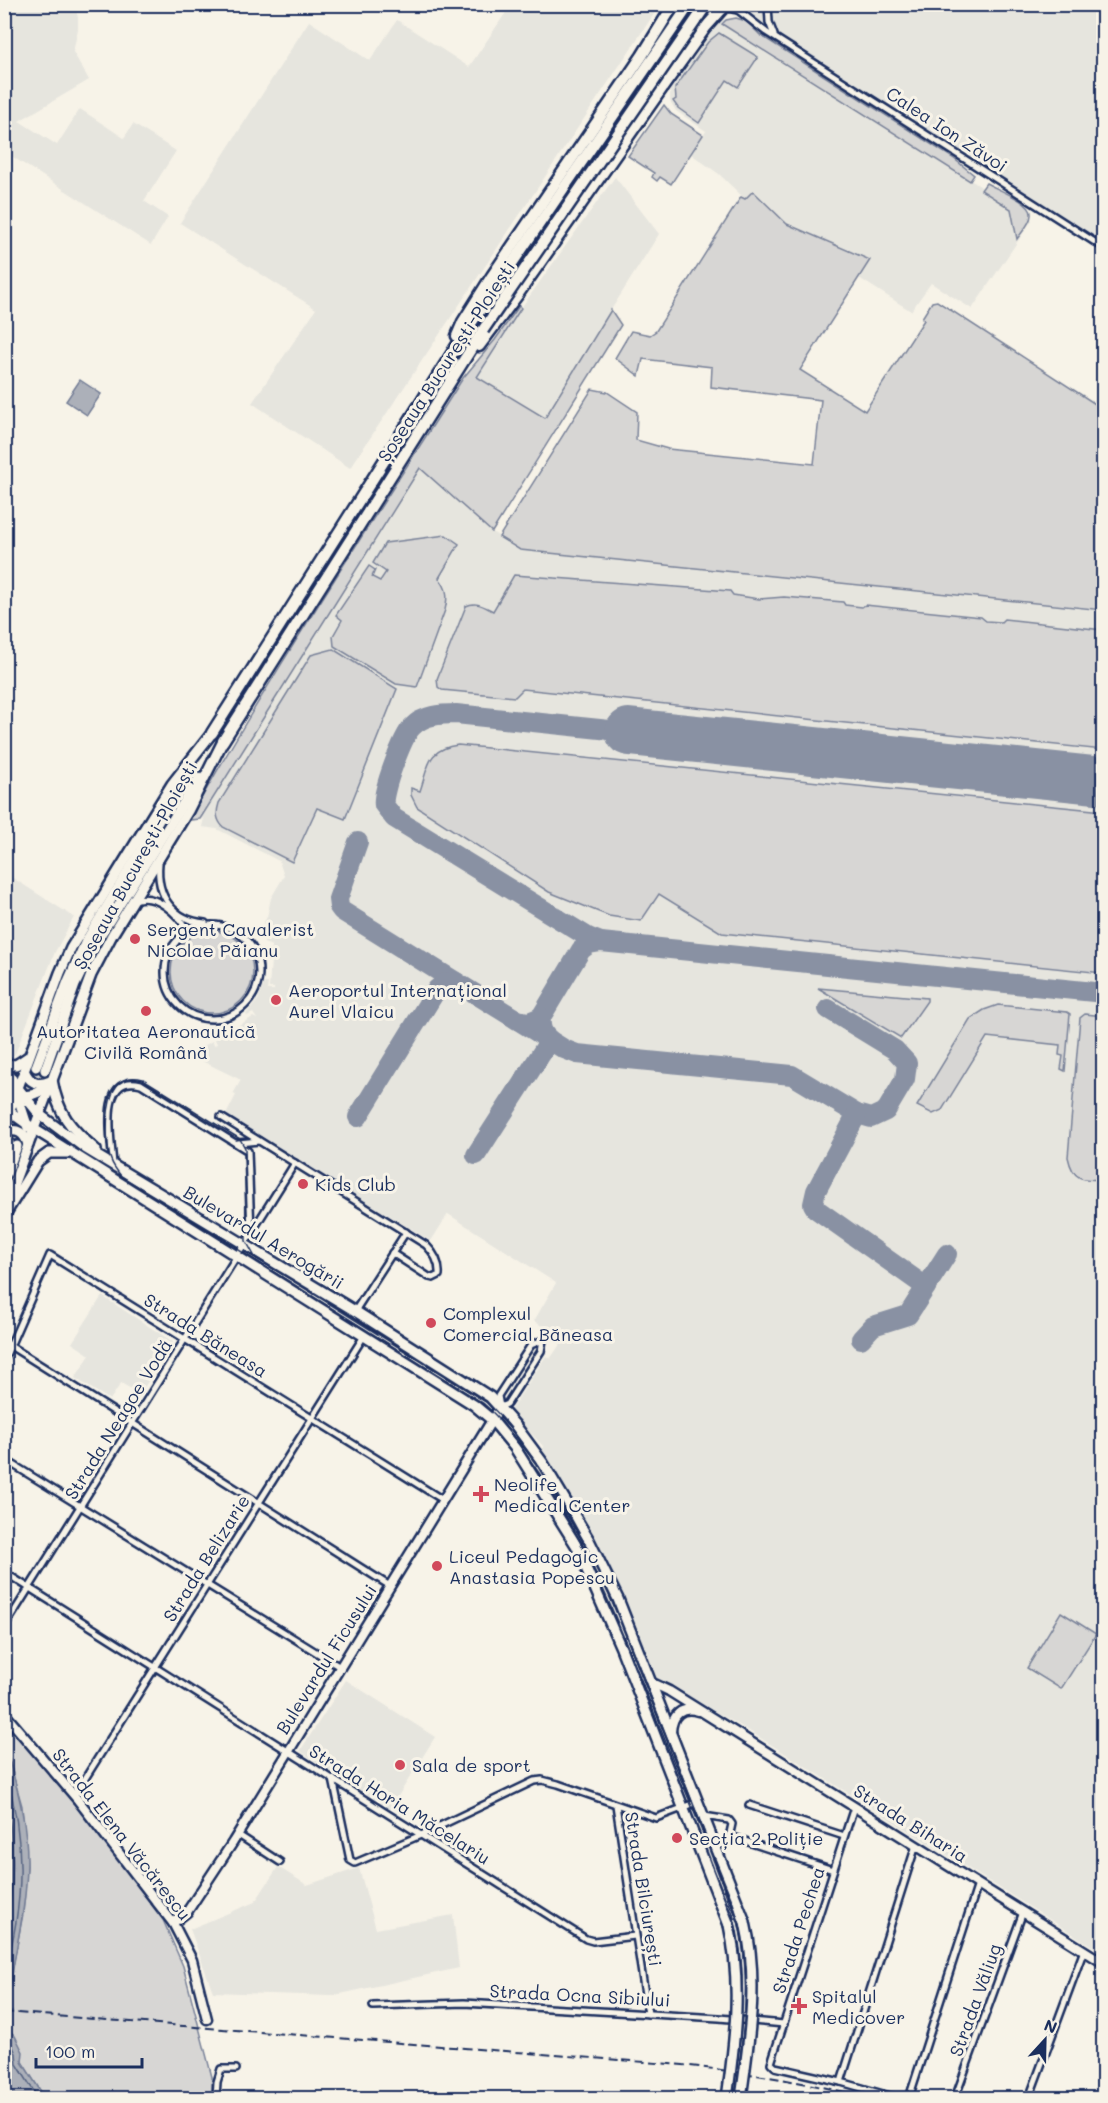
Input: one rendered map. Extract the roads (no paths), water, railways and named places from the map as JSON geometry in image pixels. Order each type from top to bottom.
[{"type":"highway","points":[[447,362],[463,322],[536,210],[642,56],[674,4]]},
{"type":"highway","name":"Șoseaua București-Ploiești","points":[[212,734],[472,322],[690,4]]},
{"type":"highway","points":[[697,4],[706,10],[729,8]]},
{"type":"highway","name":"Șoseaua București-Ploiești","points":[[223,741],[483,330],[707,4]]},
{"type":"highway","points":[[459,369],[487,337],[705,28],[729,8]]},
{"type":"main road","name":"Șoseaua București-Ploiești","points":[[24,1070],[60,973],[86,922],[172,784],[212,734]]},
{"type":"main road","name":"Șoseaua București-Ploiești","points":[[212,734],[86,941],[68,981],[40,1068],[94,945],[223,741]]},
{"type":"main road","name":"Șoseaua București-Ploiești","points":[[34,1122],[91,975],[188,811],[223,741]]},
{"type":"main road","points":[[4,1064],[16,1065],[28,1057]]},
{"type":"main road","points":[[24,1070],[29,1080],[35,1084],[52,1080]]},
{"type":"main road","points":[[4,1126],[7,1108],[21,1094],[24,1070]]},
{"type":"main road","points":[[4,1210],[34,1122],[12,1079]]},
{"type":"main road","points":[[4,1086],[21,1094],[41,1092],[52,1080]]},
{"type":"main road","points":[[52,1080],[58,1106],[66,1120],[76,1133],[113,1165]]},
{"type":"main road","name":"Bulevardul Aerogării","points":[[21,1094],[34,1122],[73,1153],[474,1405],[492,1420],[528,1466],[576,1545],[621,1648],[729,1925],[736,1963],[737,1994],[727,2098]]},
{"type":"main road","name":"Bulevardul Aerogării","points":[[7,1108],[76,1143],[113,1165],[355,1311],[482,1391],[500,1407],[522,1434],[543,1463],[590,1540],[618,1599],[745,1922],[751,1953],[753,1988],[741,2098]]},
{"type":"main road","points":[[4,1132],[34,1122]]},
{"type":"main road","points":[[4,1132],[12,1130],[21,1132],[28,1145]]},
{"type":"main road","points":[[4,1154],[13,1145],[4,1180]]},
{"type":"main road","points":[[4,1216],[38,1161],[49,1153],[73,1153]]},
{"type":"street","points":[[729,8],[758,4]]},
{"type":"street","points":[[768,4],[769,22],[775,36]]},
{"type":"street","name":"Calea Ion Zăvoi","points":[[729,8],[1104,248]]},
{"type":"street","points":[[159,858],[158,875],[163,902],[188,926],[213,924]]},
{"type":"street","points":[[132,903],[147,897],[163,902],[188,926]]},
{"type":"street","points":[[196,922],[213,924],[230,927],[243,935],[256,954],[260,969],[258,985],[251,999],[240,1010],[224,1018],[214,1019],[193,1015],[176,1003],[169,992],[164,973],[170,949],[188,926],[196,922]]},
{"type":"street","points":[[4,1069],[12,1079]]},
{"type":"street","points":[[113,1165],[111,1104],[117,1090],[130,1083],[141,1084],[248,1150],[251,1233]]},
{"type":"street","points":[[221,1117],[426,1245],[439,1265],[439,1275],[429,1277],[392,1254]]},
{"type":"street","points":[[236,1143],[260,1142]]},
{"type":"street","name":"Strada Neagoe Vodă","points":[[4,1628],[295,1163]]},
{"type":"street","points":[[355,1311],[406,1232]]},
{"type":"street","name":"Strada Băneasa","points":[[4,1360],[50,1255],[443,1500]]},
{"type":"street","name":"Strada Belizarie","points":[[74,1796],[364,1336]]},
{"type":"street","name":"Bulevardul Ficusului","points":[[173,1923],[185,1914],[237,1834],[500,1407],[507,1404],[541,1351],[543,1340],[531,1344],[498,1396],[500,1407]]},
{"type":"street","points":[[4,1342],[390,1586]]},
{"type":"street","points":[[4,1459],[340,1667]]},
{"type":"street","name":"Strada Horia Măcelariu","points":[[4,1572],[586,1939],[593,1941],[635,1936]]},
{"type":"street","name":"Strada Biharia","points":[[652,1683],[702,1711],[1104,1963]]},
{"type":"street","points":[[671,1732],[673,1720],[681,1711],[689,1709],[702,1711]]},
{"type":"street","name":"Strada Elena Văcărescu","points":[[4,1713],[74,1796],[173,1923],[192,1960],[207,2019]]},
{"type":"street","points":[[333,1779],[352,1862],[355,1863],[421,1835],[534,1781],[542,1780],[558,1784],[656,1818],[698,1802]]},
{"type":"street","name":"Strada Bilciurești","points":[[616,1805],[648,2014]]},
{"type":"street","points":[[749,1805],[844,1836]]},
{"type":"street","name":"Strada Pechea","points":[[841,2082],[775,2067],[771,2063],[854,1807]]},
{"type":"street","points":[[704,1816],[729,1821],[732,1824],[730,1833],[733,1837],[833,1870]]},
{"type":"street","points":[[237,1834],[280,1862]]},
{"type":"street","points":[[897,2098],[841,2082],[916,1845]]},
{"type":"street","points":[[909,2098],[978,1884]]},
{"type":"street","name":"Strada Văliug","points":[[955,2098],[1023,1912]]},
{"type":"street","points":[[1029,2098],[1084,1950]]},
{"type":"street","name":"Strada Ocna Sibiului","points":[[374,2006],[464,2003],[784,2024]]},
{"type":"street","points":[[216,2098],[221,2069],[236,2069]]},
{"type":"water","points":[[80,380],[101,394],[87,415],[66,401]]},
{"type":"water","points":[[5,1750],[22,1811],[27,1866],[24,1907],[10,1986],[6,2027],[15,2036],[23,2052],[22,2062],[45,2098],[5,2098]]},
{"type":"tunnel","points":[[9,1143],[36,1067]]},
{"type":"tunnel","points":[[17,1146],[45,1070]]},
{"type":"tram line","points":[[732,2098],[742,2006],[741,1960],[733,1914],[605,1593],[552,1493],[514,1438],[484,1404],[121,1176],[109,1154],[107,1123],[112,1094],[123,1080],[143,1079],[240,1139],[245,1148],[246,1241],[255,1257],[486,1402],[521,1442],[568,1513],[598,1571],[624,1631],[733,1903],[743,1951],[745,1976],[744,2025],[735,2098]]},
{"type":"railway","points":[[4,2012],[683,2065],[798,2082],[867,2098]]},
{"type":"place","name":"Sergent Cavalerist Nicolae Păianu","points":[[135,939]]},
{"type":"place","name":"Aeroportul Internațional Aurel Vlaicu","points":[[276,1000]]},
{"type":"place","name":"Autoritatea Aeronautică Civilă Română","points":[[146,1011]]},
{"type":"place","name":"Kids Club","points":[[303,1184]]},
{"type":"place","name":"Complexul Comercial Băneasa","points":[[431,1323]]},
{"type":"place","name":"Neolife Medical Center","points":[[481,1494]]},
{"type":"place","name":"Liceul Pedagogic Anastasia Popescu","points":[[437,1566]]},
{"type":"place","name":"Sala de sport","points":[[400,1765]]},
{"type":"place","name":"Secția 2 Poliție","points":[[677,1838]]},
{"type":"place","name":"Spitalul Medicover","points":[[799,2006]]}]
